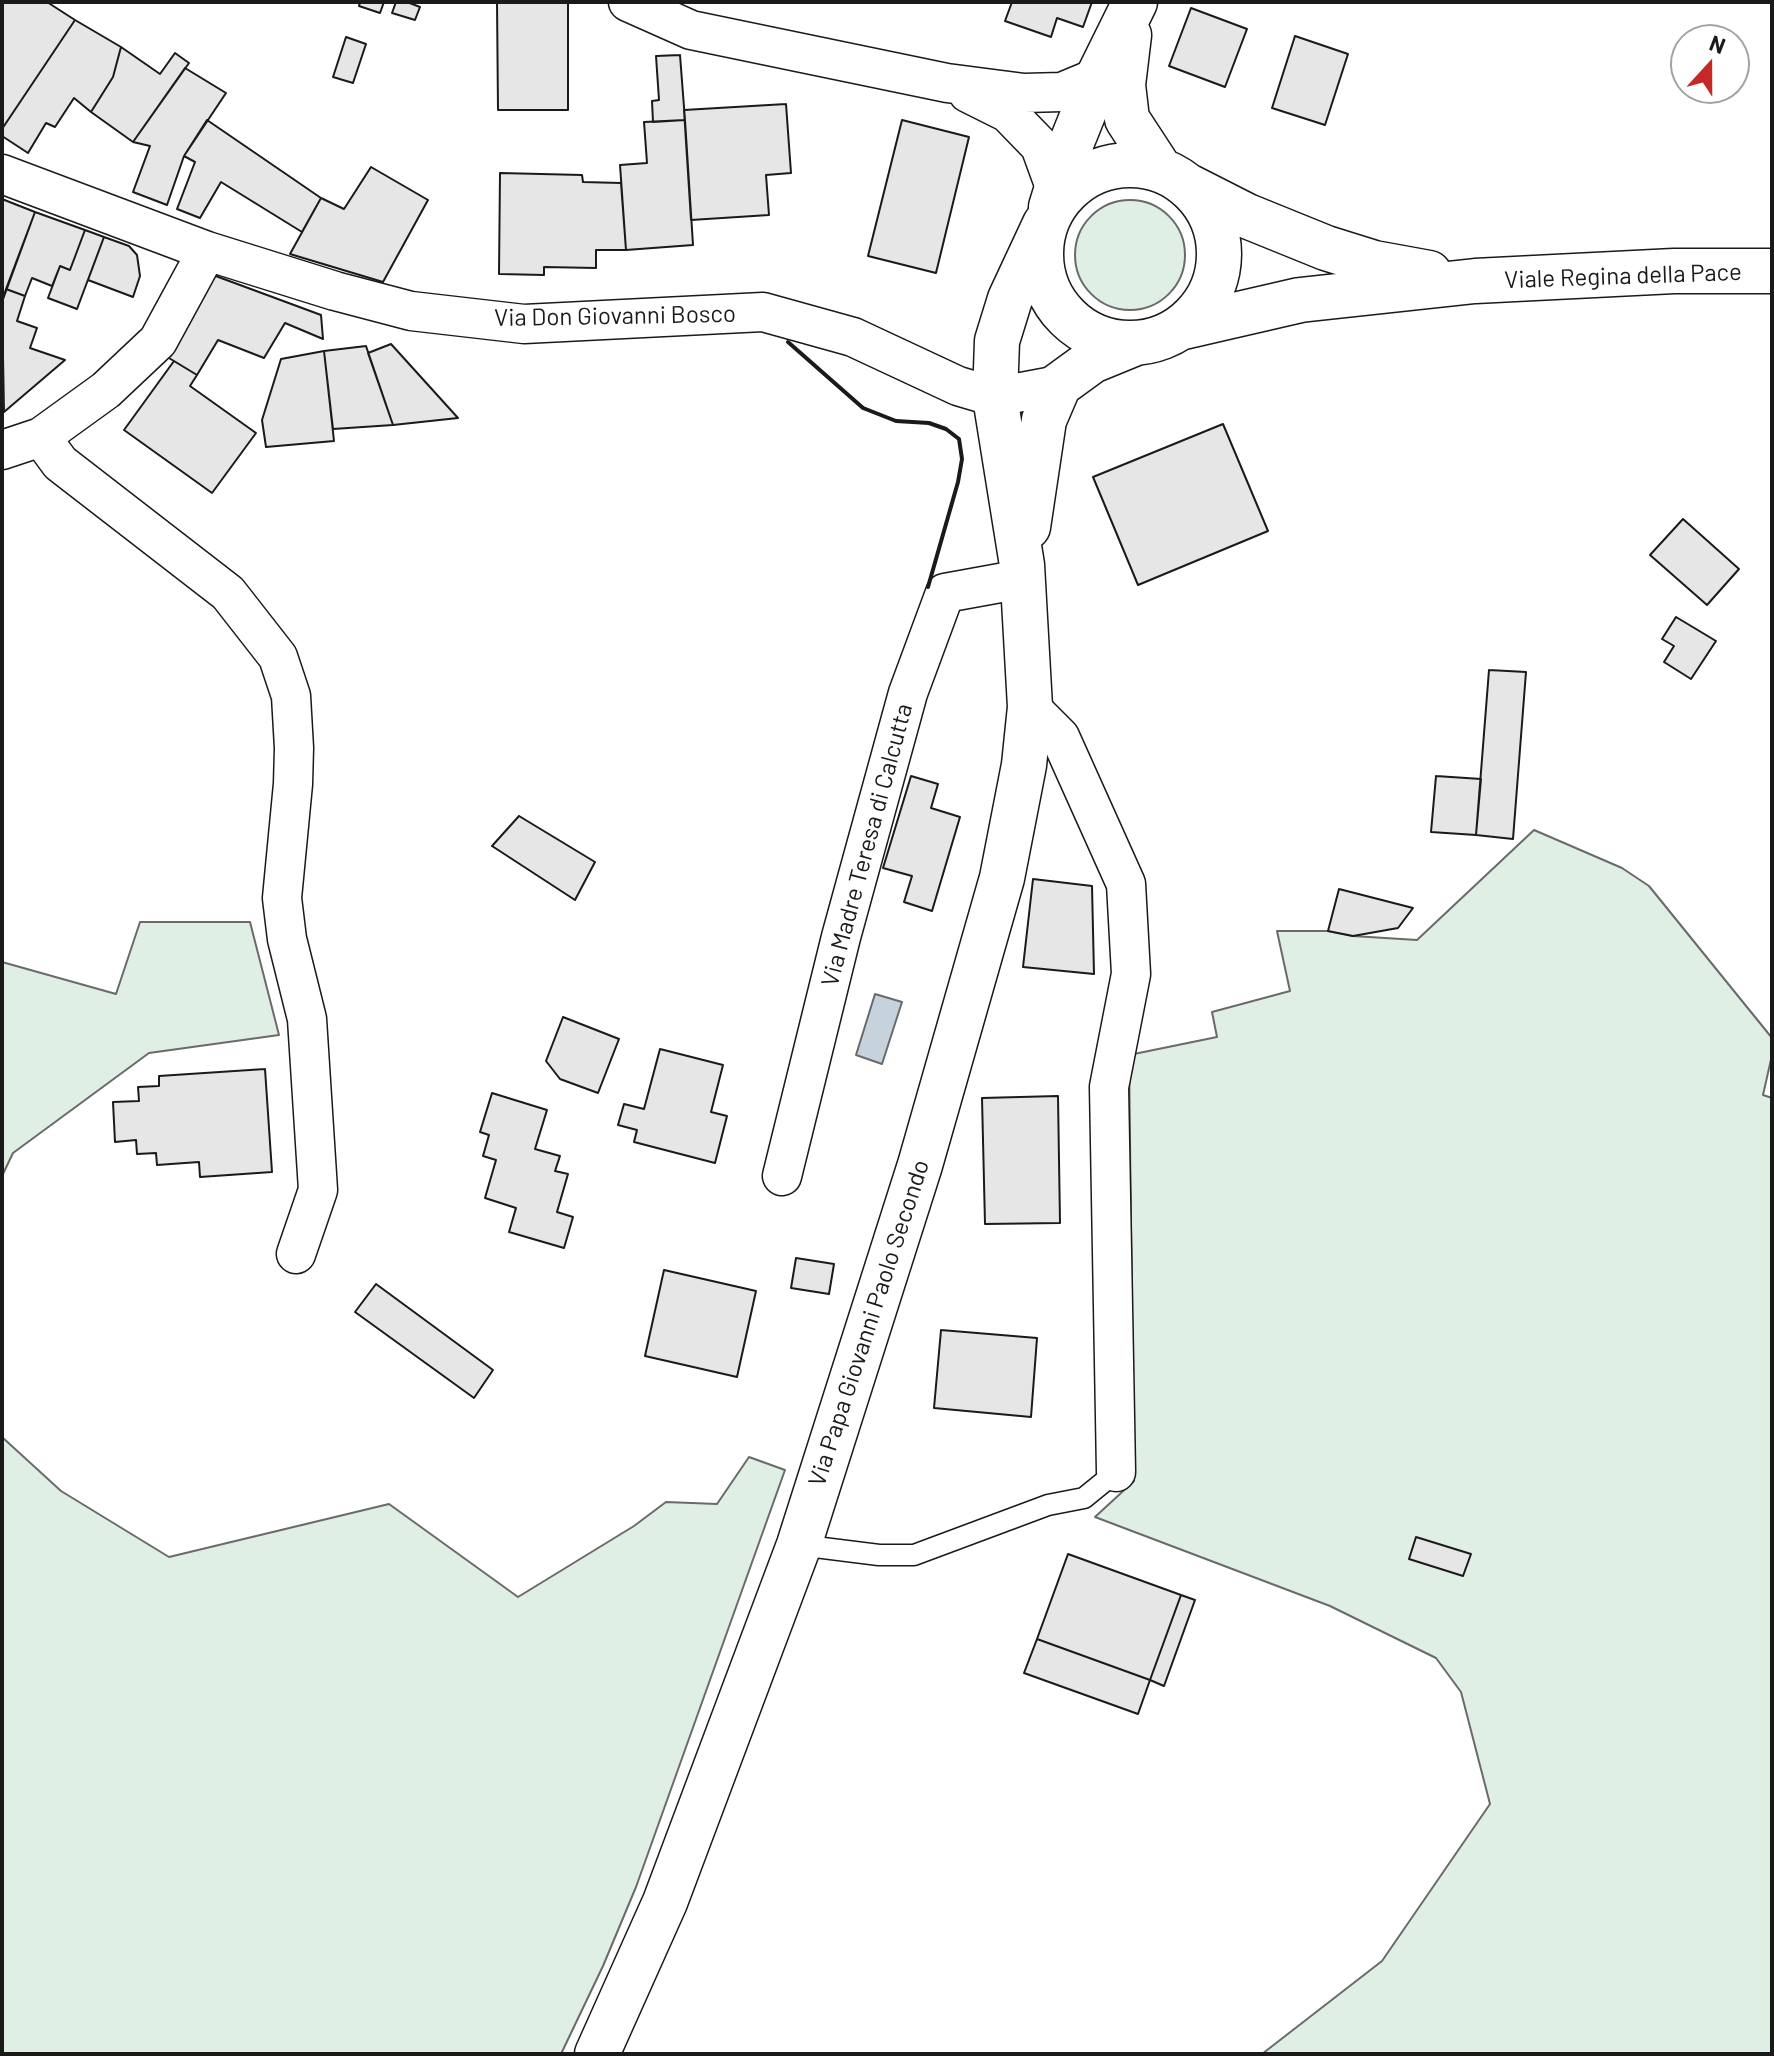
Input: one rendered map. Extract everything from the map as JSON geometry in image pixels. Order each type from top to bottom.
[{"type":"main road","points":[[1133,6],[1098,77],[1069,149],[1050,209],[1040,258],[1049,293],[1070,321],[1101,339],[1136,343]]},
{"type":"main road","points":[[1133,6],[1123,85],[1127,119],[1174,177],[1209,211],[1219,242],[1218,274],[1205,303],[1183,327]]},
{"type":"main road","points":[[1022,572],[995,397],[997,341],[1010,299],[1050,209],[1068,188],[1095,171],[1127,164],[1174,177],[1247,216],[1326,248],[1374,263],[1475,281]]},
{"type":"main road","name":"Viale Regina della Pace","points":[[1475,281],[1674,271],[1772,271]]},
{"type":"main road","points":[[1022,572],[1044,420],[1059,385],[1092,361],[1183,327],[1300,300],[1475,281]]},
{"type":"main road","name":"Via Papa Giovanni Paolo Secondo","points":[[597,2054],[665,1902],[799,1545],[920,1165],[1002,878],[1024,765],[1030,707],[1022,572]]},
{"type":"street","points":[[628,2],[691,30],[947,83],[1024,93],[1062,92],[1098,77]]},
{"type":"street","points":[[947,83],[1008,113],[1040,146],[1050,209]]},
{"type":"street","name":"Via Don Giovanni Bosco","points":[[2,174],[207,251],[411,311],[524,324],[763,312],[853,337],[958,386],[995,397]]},
{"type":"street","points":[[2,450],[41,437],[106,390],[158,341],[207,251]]},
{"type":"street","points":[[995,397],[1059,385]]},
{"type":"street","points":[[41,437],[60,463],[228,593],[278,657],[291,696],[293,784],[282,898],[287,939],[307,1019],[318,1190],[296,1254]]},
{"type":"street","name":"Via Madre Teresa di Calcutta","points":[[782,1176],[841,937],[908,693],[945,593],[1022,572]]},
{"type":"street","points":[[1030,707],[1060,737],[1126,884],[1131,974],[1109,1087],[1116,1472]]},
{"type":"lane","points":[[799,1545],[879,1555],[914,1555],[1048,1505],[1084,1498],[1116,1472]]},
{"type":"green space","points":[[1130,200],[1151,204],[1169,216],[1181,234],[1185,255],[1181,276],[1169,294],[1151,306],[1130,310],[1109,306],[1091,294],[1079,276],[1075,255],[1079,234],[1091,216],[1109,204]]},
{"type":"green space","points":[[1534,830],[1622,868],[1649,886],[1772,1038],[1772,1055],[1763,1095],[1772,1098],[1772,2054],[1262,2054],[1382,1961],[1490,1804],[1461,1692],[1436,1658],[1330,1606],[1095,1517],[1134,1481],[1129,1055],[1217,1037],[1212,1012],[1290,991],[1277,931],[1328,931],[1353,936],[1417,940]]},
{"type":"green space","points":[[140,922],[250,922],[279,1035],[149,1053],[13,1153],[2,1176],[2,962],[116,994]]},
{"type":"green space","points":[[2,1437],[61,1491],[169,1557],[389,1504],[518,1597],[634,1526],[666,1502],[717,1504],[749,1457],[785,1470],[636,1887],[561,2054],[2,2054]]},
{"type":"shaded area","points":[[875,994],[902,1002],[882,1064],[856,1055]]},
{"type":"building","points":[[2,2],[47,2],[75,20],[2,129]]},
{"type":"building","points":[[360,2],[384,2],[380,13],[359,6]]},
{"type":"building","points":[[396,2],[420,7],[415,20],[392,13]]},
{"type":"building","points":[[497,2],[568,2],[568,110],[498,110]]},
{"type":"building","points":[[1012,2],[1092,2],[1083,27],[1057,18],[1051,37],[1005,21]]},
{"type":"building","points":[[1191,8],[1247,29],[1225,87],[1169,66]]},
{"type":"building","points":[[75,20],[121,47],[113,77],[91,112],[74,98],[55,127],[46,123],[28,153],[2,136],[2,129]]},
{"type":"building","points":[[1295,36],[1348,54],[1325,125],[1272,108]]},
{"type":"building","points":[[346,37],[366,44],[353,83],[333,77]]},
{"type":"building","points":[[121,47],[160,74],[175,53],[189,63],[133,142],[91,112],[113,77]]},
{"type":"building","points":[[680,55],[685,120],[653,122],[652,101],[659,100],[656,56]]},
{"type":"building","points":[[185,68],[226,93],[184,156],[167,205],[133,192],[150,146],[133,142]]},
{"type":"building","points":[[786,104],[791,173],[766,175],[769,215],[691,220],[684,110]]},
{"type":"building","points":[[207,120],[321,198],[302,232],[221,182],[200,218],[177,209],[195,162],[184,156]]},
{"type":"building","points":[[685,120],[693,245],[626,250],[620,165],[647,163],[644,122]]},
{"type":"building","points":[[902,120],[969,137],[936,273],[868,256]]},
{"type":"building","points":[[371,167],[428,200],[383,282],[290,254],[321,198],[344,209]]},
{"type":"building","points":[[500,173],[582,175],[583,182],[621,183],[626,250],[596,250],[596,268],[544,267],[544,275],[499,274]]},
{"type":"building","points":[[2,199],[35,212],[2,302]]},
{"type":"building","points":[[35,212],[85,230],[70,270],[60,266],[52,286],[32,278],[25,296],[6,289]]},
{"type":"building","points":[[85,230],[104,237],[77,309],[48,298],[60,266],[70,270]]},
{"type":"building","points":[[104,237],[129,246],[137,255],[140,276],[133,297],[88,280]]},
{"type":"building","points":[[213,275],[321,315],[323,339],[285,323],[264,358],[218,340],[197,375],[164,355]]},
{"type":"building","points":[[6,289],[25,296],[17,321],[37,328],[30,348],[65,360],[4,412],[2,302]]},
{"type":"building","points":[[391,344],[458,418],[393,425],[368,353]]},
{"type":"building","points":[[366,346],[393,425],[333,429],[324,351]]},
{"type":"building","points":[[324,351],[334,441],[266,447],[262,420],[281,359]]},
{"type":"building","points":[[174,361],[197,375],[190,386],[256,433],[212,493],[124,430]]},
{"type":"building","points":[[1223,424],[1268,531],[1138,585],[1093,477]]},
{"type":"building","points":[[1683,519],[1739,569],[1707,605],[1650,555]]},
{"type":"building","points":[[1676,617],[1716,641],[1691,679],[1664,662],[1674,646],[1662,639]]},
{"type":"building","points":[[1489,670],[1526,672],[1513,839],[1476,835]]},
{"type":"building","points":[[911,776],[938,784],[931,808],[960,817],[932,911],[904,902],[912,876],[883,868]]},
{"type":"building","points":[[1436,776],[1481,779],[1476,835],[1431,832]]},
{"type":"building","points":[[519,816],[595,862],[575,900],[492,846]]},
{"type":"building","points":[[1033,879],[1092,886],[1094,974],[1023,967]]},
{"type":"building","points":[[1339,889],[1413,908],[1398,928],[1353,936],[1328,931]]},
{"type":"building","points":[[563,1017],[619,1039],[598,1093],[560,1079],[546,1061]]},
{"type":"building","points":[[660,1049],[723,1065],[711,1112],[727,1116],[715,1163],[634,1142],[637,1130],[618,1125],[624,1104],[644,1109]]},
{"type":"building","points":[[265,1069],[272,1172],[200,1177],[199,1162],[157,1165],[156,1153],[137,1154],[136,1140],[115,1142],[113,1102],[139,1101],[138,1087],[159,1086],[159,1076]]},
{"type":"building","points":[[492,1093],[547,1110],[535,1149],[560,1156],[555,1171],[568,1174],[557,1212],[573,1217],[564,1248],[509,1232],[516,1208],[485,1198],[496,1160],[483,1156],[489,1135],[480,1132]]},
{"type":"building","points":[[1058,1096],[1060,1223],[985,1224],[982,1098]]},
{"type":"building","points":[[796,1258],[834,1264],[829,1294],[791,1288]]},
{"type":"building","points":[[664,1270],[756,1291],[737,1377],[645,1356]]},
{"type":"building","points":[[376,1284],[493,1370],[474,1398],[355,1312]]},
{"type":"building","points":[[941,1330],[1037,1338],[1031,1417],[934,1408]]},
{"type":"building","points":[[1416,1537],[1471,1554],[1463,1576],[1409,1559]]},
{"type":"building","points":[[1068,1554],[1181,1595],[1150,1680],[1037,1639]]},
{"type":"building","points":[[1181,1595],[1195,1600],[1164,1686],[1150,1680]]},
{"type":"building","points":[[1037,1639],[1150,1680],[1138,1714],[1024,1673]]},
{"type":"wall","points":[[788,342],[863,408],[896,421],[929,423],[946,429],[959,439],[962,459],[958,482],[928,587]]}]
